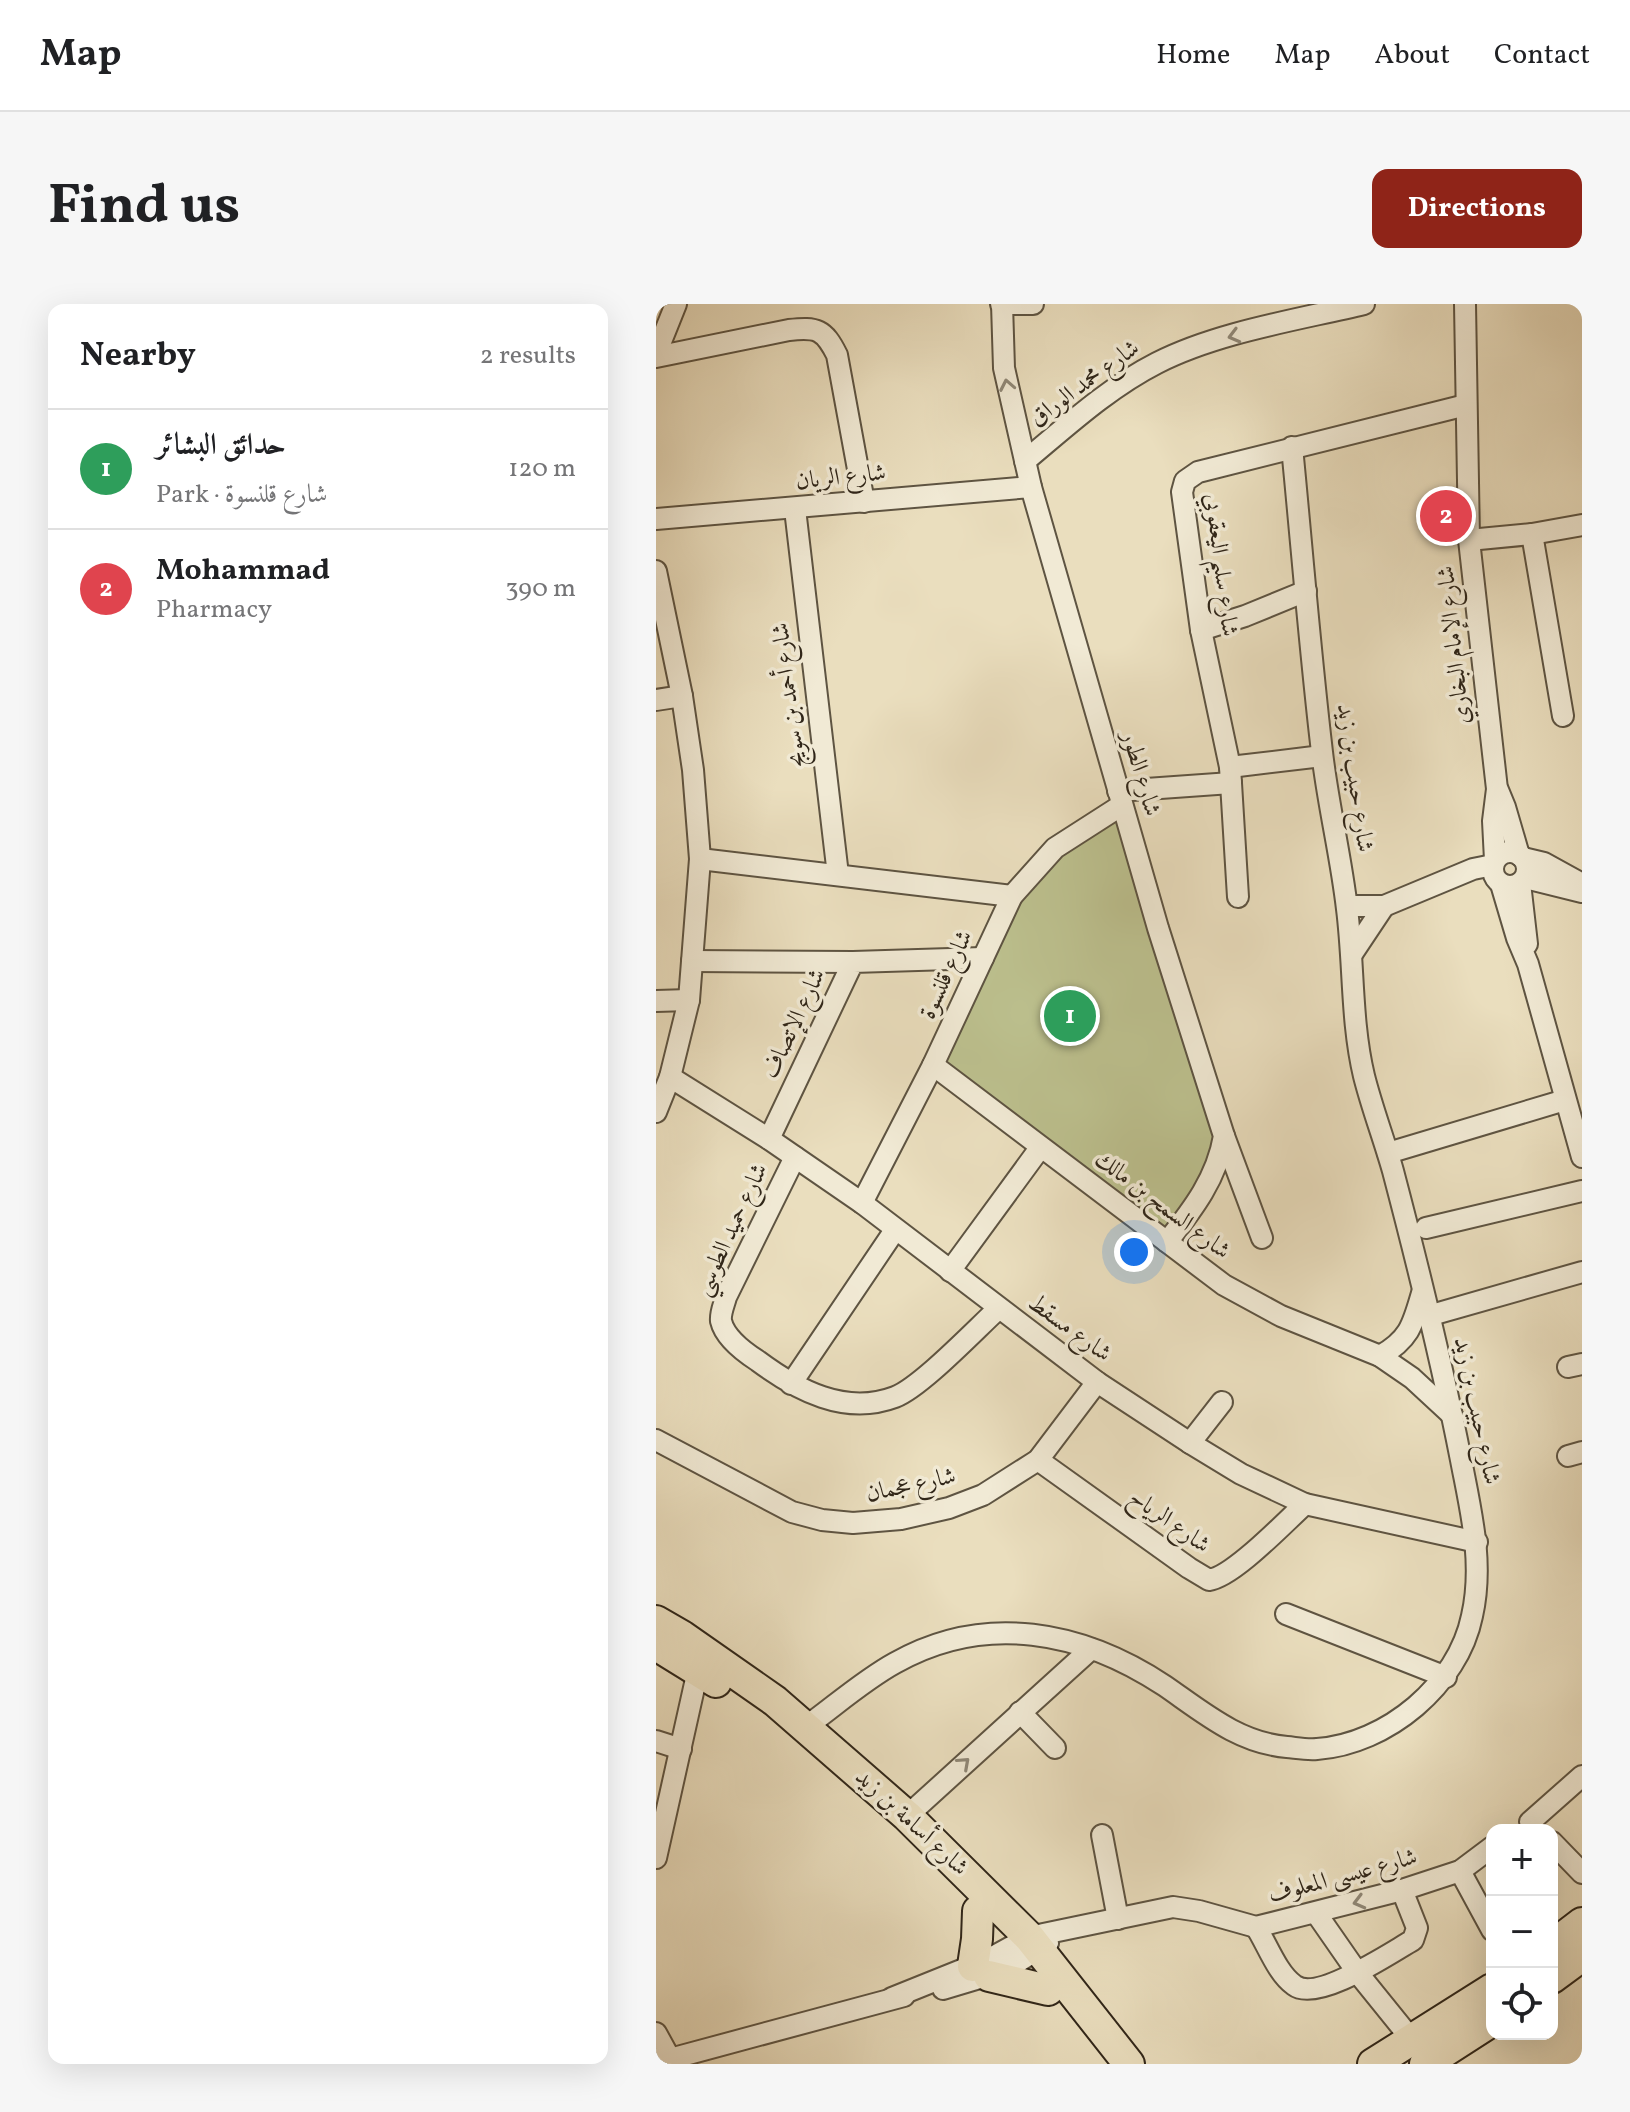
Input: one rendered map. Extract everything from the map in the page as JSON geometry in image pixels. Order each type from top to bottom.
[{"type":"highway","name":"شارع أسامة بن زيد","points":[[656,1621],[748,1680],[807,1726],[907,1816],[1032,1946],[1129,2064]]},
{"type":"highway","name":"شارع أسامة بن زيد","points":[[656,1645],[731,1692],[831,1773],[978,1911],[1032,1946],[1048,1990],[1104,2064]]},
{"type":"highway","points":[[978,1911],[981,1971],[1048,1990]]},
{"type":"highway","points":[[1558,1941],[1582,1923]]},
{"type":"highway","points":[[1558,1974],[1582,1956]]},
{"type":"highway","points":[[1418,2052],[1486,1994]]},
{"type":"highway","points":[[1373,2064],[1418,2052],[1486,2024]]},
{"type":"street","points":[[656,356],[676,304]]},
{"type":"street","points":[[1002,304],[1033,304]]},
{"type":"street","name":"شارع الطور","points":[[1002,304],[1004,368],[1031,487],[1158,928],[1224,1136],[1262,1238]]},
{"type":"street","name":"شارع محمد الوراق","points":[[1025,461],[1085,411],[1159,362],[1230,337],[1364,304]]},
{"type":"street","name":"شارع الإمام البخاري","points":[[1465,304],[1469,540],[1497,789],[1505,807],[1509,870],[1528,964],[1582,1154]]},
{"type":"street","points":[[656,356],[789,330],[808,328],[820,331],[829,338],[837,355],[864,502]]},
{"type":"street","name":"شارع سليم اليعقوبي","points":[[1238,897],[1231,775],[1201,630],[1182,492],[1185,481],[1198,472],[1466,405]]},
{"type":"street","name":"شارع حبيب بن زيد","points":[[807,1726],[897,1661],[943,1642],[985,1632],[1023,1632],[1051,1636],[1129,1665],[1229,1730],[1255,1741],[1316,1749],[1348,1743],[1376,1732],[1417,1704],[1446,1677],[1465,1640],[1477,1588],[1477,1542],[1423,1292],[1388,1153],[1363,1073],[1347,906],[1322,756],[1292,447]]},
{"type":"street","name":"شارع الريان","points":[[656,519],[1031,487]]},
{"type":"street","name":"شارع أحمد بن سويج","points":[[795,509],[838,875]]},
{"type":"street","points":[[1469,540],[1582,525]]},
{"type":"street","points":[[1532,534],[1563,716]]},
{"type":"street","points":[[656,571],[682,696],[693,770],[700,859],[689,1000],[670,1077],[656,1112]]},
{"type":"street","points":[[1201,630],[1306,591]]},
{"type":"street","points":[[656,700],[682,696]]},
{"type":"street","points":[[1120,798],[1322,756]]},
{"type":"street","name":"شارع قلنسوة","points":[[862,1203],[933,1065],[1012,896],[1055,848],[1120,798]]},
{"type":"street","points":[[700,859],[1012,896]]},
{"type":"street","points":[[1347,906],[1384,906],[1473,869],[1509,870],[1544,863],[1581,886]]},
{"type":"street","points":[[1352,954],[1384,906]]},
{"type":"street","name":"شارع الإتصاف","points":[[769,1139],[853,962],[983,958]]},
{"type":"street","points":[[692,961],[853,962]]},
{"type":"street","points":[[656,1001],[689,1000]]},
{"type":"street","name":"شارع السمح بن مالك","points":[[933,1065],[1040,1148],[1246,1299],[1380,1356],[1412,1378],[1452,1415]]},
{"type":"street","name":"شارع مسقط","points":[[670,1077],[769,1139],[862,1203],[1097,1382],[1241,1474],[1305,1504],[1477,1542]]},
{"type":"street","points":[[1388,1153],[1565,1100]]},
{"type":"street","points":[[1167,1242],[1195,1207],[1215,1169],[1224,1136]]},
{"type":"street","points":[[950,1271],[1040,1148]]},
{"type":"street","name":"شارع حميد الطوسي","points":[[795,1157],[726,1297],[721,1314],[722,1324],[729,1336],[744,1351],[791,1384],[813,1395],[851,1403],[875,1404],[899,1396],[998,1309]]},
{"type":"street","points":[[1426,1228],[1582,1191]]},
{"type":"street","points":[[791,1384],[895,1230]]},
{"type":"street","points":[[1428,1316],[1582,1272]]},
{"type":"street","points":[[1380,1356],[1397,1346],[1408,1334],[1423,1292]]},
{"type":"street","name":"شارع عجمان","points":[[656,1440],[792,1512],[822,1520],[853,1523],[901,1519],[949,1508],[983,1495],[1038,1460],[1097,1382]]},
{"type":"street","points":[[1190,1443],[1222,1402]]},
{"type":"street","name":"شارع الرياح","points":[[1038,1460],[1209,1580],[1236,1565],[1305,1504]]},
{"type":"street","points":[[1286,1614],[1446,1677]]},
{"type":"street","points":[[907,1816],[1091,1649]]},
{"type":"street","points":[[658,1844],[698,1670]]},
{"type":"street","points":[[1020,1712],[1055,1748]]},
{"type":"street","points":[[656,1741],[681,1749]]},
{"type":"street","points":[[1532,1824],[1582,1776]]},
{"type":"street","points":[[1102,1835],[1118,1919]]},
{"type":"street","points":[[1558,1848],[1582,1873]]},
{"type":"street","name":"شارع عيسى المعلوف","points":[[666,2061],[981,1971],[1032,1946],[1118,1919],[1182,1907],[1256,1927],[1402,1890],[1460,1871],[1486,1852]]},
{"type":"street","points":[[1460,1871],[1486,1919]]},
{"type":"street","points":[[1256,1927],[1287,1979],[1298,1988],[1316,1989],[1357,1972],[1416,1937],[1417,1928],[1402,1890]]},
{"type":"street","points":[[1316,1913],[1418,2052]]},
{"type":"street","points":[[656,2033],[666,2061]]},
{"type":"green space","points":[[1119,801],[1223,1140],[1166,1252],[928,1071],[1017,898],[1061,849]]},
{"type":"place","name":"Mohammad","points":[[1446,516]]},
{"type":"place","name":"حدائق البشائر","points":[[1070,1016]]}]
